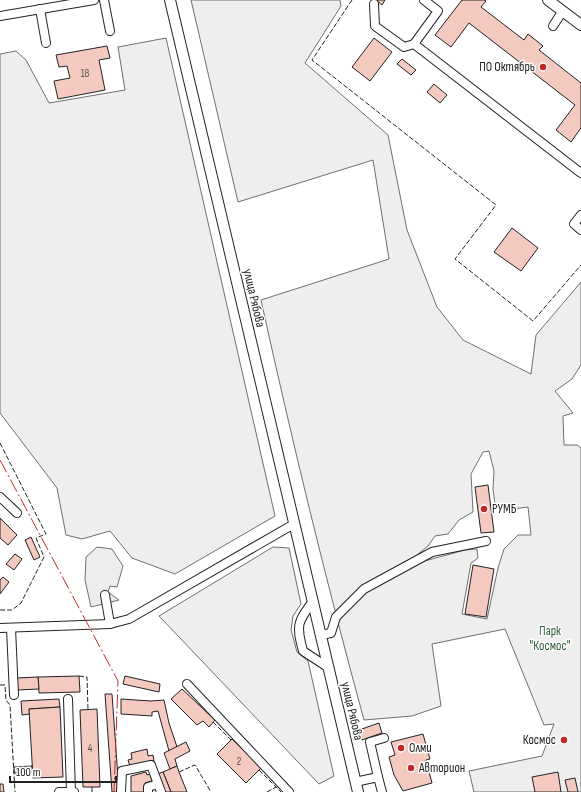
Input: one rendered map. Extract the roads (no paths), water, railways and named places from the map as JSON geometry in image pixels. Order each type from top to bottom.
[{"type":"main road","name":"улица Рябова","points":[[170,0],[358,792]]},
{"type":"main road","points":[[548,0],[581,25]]},
{"type":"street","points":[[0,16],[94,0]]},
{"type":"street","points":[[104,0],[110,31]]},
{"type":"street","points":[[374,4],[375,26],[404,46],[414,44],[438,11],[424,0]]},
{"type":"street","points":[[40,9],[46,43]]},
{"type":"street","points":[[552,26],[562,12]]},
{"type":"street","points":[[414,44],[579,168]]},
{"type":"street","points":[[581,215],[574,224],[581,230]]},
{"type":"street","points":[[0,498],[17,513]]},
{"type":"street","points":[[0,628],[110,624],[129,619],[294,524]]},
{"type":"street","points":[[321,635],[331,633],[336,617],[364,589],[432,552],[486,541]]},
{"type":"street","points":[[104,595],[110,624]]},
{"type":"street","points":[[313,601],[299,621],[299,637],[302,651],[329,668]]},
{"type":"street","points":[[11,628],[14,696]]},
{"type":"street","points":[[187,684],[289,792]]},
{"type":"street","points":[[59,792],[72,792],[68,699]]},
{"type":"street","points":[[382,792],[370,742],[384,738]]},
{"type":"street","points":[[121,792],[122,771],[151,765],[159,788],[148,787],[148,792]]},
{"type":"street","points":[[355,782],[378,777]]},
{"type":"place","name":"ПО Октябрь","points":[[543,67]]},
{"type":"place","name":"РУМБ","points":[[484,509]]},
{"type":"place","name":"Космос","points":[[564,740]]},
{"type":"place","name":"Олми","points":[[401,748]]},
{"type":"place","name":"Авторион","points":[[411,768]]},
{"type":"park label","name":"Парк \"Космос\"","points":[[550,638]]}]
